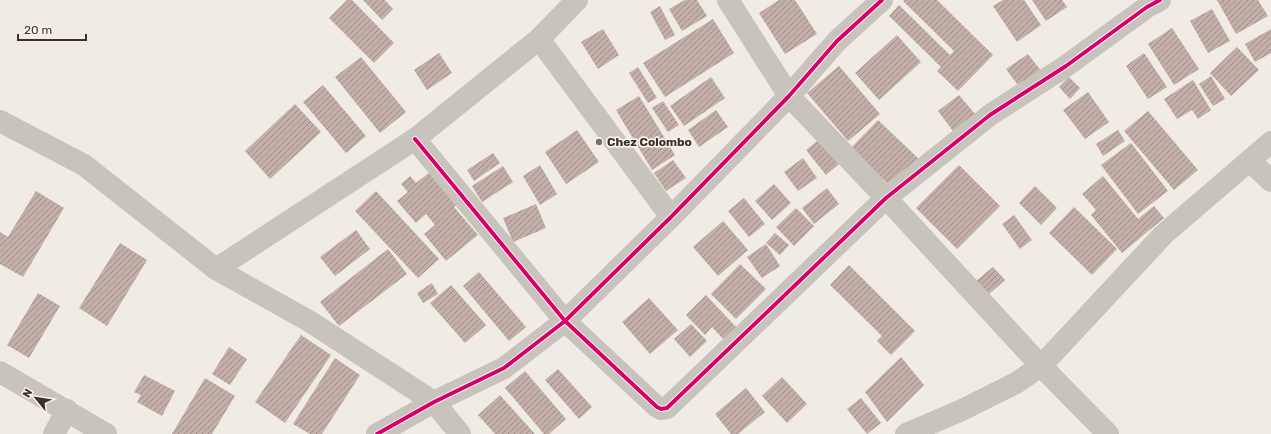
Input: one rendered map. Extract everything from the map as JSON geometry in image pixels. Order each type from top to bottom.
[{"type":"street","points":[[216,269],[415,139],[539,39],[577,0]]},
{"type":"street","points":[[728,0],[789,96],[886,198],[1041,366],[1108,434]]},
{"type":"street","points":[[377,434],[434,402],[504,368],[565,321],[671,217],[789,96],[837,41],[882,0]]},
{"type":"street","points":[[415,139],[565,321],[657,407],[664,409],[667,408],[886,198],[990,115],[1066,66],[1147,7],[1160,0]]},
{"type":"street","points":[[539,39],[671,217]]},
{"type":"street","points":[[0,121],[84,165],[216,269],[309,321],[434,402],[460,434]]},
{"type":"street","points":[[906,434],[962,410],[1016,383],[1041,366],[1164,234],[1271,142]]},
{"type":"street","points":[[1250,161],[1271,181]]},
{"type":"street","points":[[0,372],[106,434]]},
{"type":"street","points":[[54,434],[67,410]]},
{"type":"building","points":[[347,0],[352,0],[394,43],[374,63],[329,18]]},
{"type":"building","points":[[363,0],[385,0],[393,9],[382,20]]},
{"type":"building","points":[[685,0],[697,0],[707,16],[682,31],[669,9]]},
{"type":"building","points":[[779,0],[795,0],[817,34],[785,54],[759,13]]},
{"type":"building","points":[[937,0],[993,55],[958,91],[937,71],[941,67],[889,16],[899,5],[950,55],[954,51],[903,1]]},
{"type":"building","points":[[1003,0],[1024,0],[1041,25],[1017,42],[993,6]]},
{"type":"building","points":[[1032,0],[1062,0],[1067,7],[1046,21]]},
{"type":"building","points":[[1217,0],[1258,0],[1268,16],[1236,34]]},
{"type":"building","points":[[660,6],[675,35],[665,40],[650,12]]},
{"type":"building","points":[[1212,9],[1230,41],[1208,53],[1190,21]]},
{"type":"building","points":[[713,19],[734,53],[665,97],[643,63]]},
{"type":"building","points":[[1172,28],[1199,69],[1174,85],[1148,44]]},
{"type":"building","points":[[603,29],[619,55],[598,69],[581,42]]},
{"type":"building","points":[[1271,29],[1271,53],[1255,62],[1245,44]]},
{"type":"building","points":[[897,35],[921,62],[879,100],[855,73]]},
{"type":"building","points":[[1237,47],[1259,70],[1231,96],[1210,73]]},
{"type":"building","points":[[439,53],[452,73],[427,90],[414,70]]},
{"type":"building","points":[[1144,53],[1167,87],[1148,99],[1126,66]]},
{"type":"building","points":[[1028,54],[1042,72],[1020,88],[1006,69]]},
{"type":"building","points":[[361,57],[406,112],[380,133],[335,77]]},
{"type":"building","points":[[839,66],[880,114],[848,141],[807,93]]},
{"type":"building","points":[[638,67],[657,98],[648,103],[629,73]]},
{"type":"building","points":[[1211,76],[1225,99],[1213,106],[1199,84]]},
{"type":"building","points":[[711,77],[725,98],[684,126],[670,106]]},
{"type":"building","points":[[1069,77],[1080,88],[1070,99],[1059,87]]},
{"type":"building","points":[[1193,80],[1211,110],[1198,119],[1192,110],[1177,119],[1164,99]]},
{"type":"building","points":[[323,85],[366,136],[346,153],[303,102]]},
{"type":"building","points":[[1088,92],[1109,122],[1085,139],[1063,110]]},
{"type":"building","points":[[959,95],[975,114],[953,131],[938,111]]},
{"type":"building","points":[[639,96],[675,155],[652,170],[616,110]]},
{"type":"building","points":[[663,101],[679,125],[668,132],[652,108]]},
{"type":"building","points":[[295,104],[321,132],[270,179],[245,151]]},
{"type":"building","points":[[716,110],[728,127],[699,147],[688,130]]},
{"type":"building","points":[[1148,111],[1198,170],[1174,190],[1124,131]]},
{"type":"building","points":[[878,120],[920,160],[893,188],[850,149]]},
{"type":"building","points":[[577,130],[599,162],[566,184],[545,152]]},
{"type":"building","points":[[1118,130],[1125,141],[1103,156],[1096,144]]},
{"type":"building","points":[[821,138],[841,162],[826,175],[806,150]]},
{"type":"building","points":[[1131,143],[1168,191],[1138,214],[1101,165]]},
{"type":"building","points":[[493,153],[500,163],[474,181],[467,170]]},
{"type":"building","points":[[803,158],[817,178],[798,191],[784,172]]},
{"type":"building","points":[[673,160],[686,178],[666,191],[654,173]]},
{"type":"building","points":[[540,165],[557,194],[540,205],[523,176]]},
{"type":"building","points":[[959,165],[1000,206],[957,249],[916,208]]},
{"type":"building","points":[[503,166],[513,182],[482,202],[472,186]]},
{"type":"building","points":[[430,172],[457,205],[454,207],[478,235],[446,261],[424,234],[435,225],[426,214],[416,223],[397,201],[408,192],[401,184],[410,176],[416,183]]},
{"type":"building","points":[[1103,176],[1138,219],[1154,206],[1164,218],[1122,253],[1091,215],[1096,210],[1082,194]]},
{"type":"building","points":[[774,184],[791,203],[772,220],[755,201]]},
{"type":"building","points":[[1035,186],[1057,208],[1041,225],[1019,203]]},
{"type":"building","points":[[827,188],[839,204],[814,224],[802,208]]},
{"type":"building","points":[[36,191],[64,208],[23,277],[0,264],[0,232],[8,237]]},
{"type":"building","points":[[376,191],[439,259],[418,278],[355,211]]},
{"type":"building","points":[[744,198],[765,224],[749,237],[728,211]]},
{"type":"building","points":[[536,204],[546,228],[513,242],[503,218]]},
{"type":"building","points":[[1074,207],[1117,249],[1092,275],[1049,233]]},
{"type":"building","points":[[796,208],[814,226],[794,246],[776,227]]},
{"type":"building","points":[[1014,215],[1032,240],[1020,249],[1002,224]]},
{"type":"building","points":[[723,221],[748,250],[718,276],[693,247]]},
{"type":"building","points":[[356,230],[370,249],[335,276],[320,257]]},
{"type":"building","points":[[775,233],[789,245],[780,255],[766,243]]},
{"type":"building","points":[[120,243],[147,260],[107,326],[79,308]]},
{"type":"building","points":[[766,244],[780,266],[762,278],[747,257]]},
{"type":"building","points":[[388,249],[407,274],[339,326],[320,302]]},
{"type":"building","points":[[740,264],[766,289],[736,319],[711,294]]},
{"type":"building","points":[[849,265],[915,331],[891,355],[877,341],[882,336],[830,285]]},
{"type":"building","points":[[993,267],[1005,280],[988,295],[976,281]]},
{"type":"building","points":[[479,272],[526,327],[509,341],[463,286]]},
{"type":"building","points":[[432,283],[438,294],[423,303],[417,293]]},
{"type":"building","points":[[451,285],[486,325],[465,343],[430,303]]},
{"type":"building","points":[[38,293],[60,306],[29,358],[7,345]]},
{"type":"building","points":[[706,295],[736,327],[723,339],[712,327],[705,335],[686,315]]},
{"type":"building","points":[[649,298],[678,330],[650,354],[622,322]]},
{"type":"building","points":[[691,324],[707,341],[690,357],[674,339]]},
{"type":"building","points":[[301,335],[331,355],[285,423],[255,402]]},
{"type":"building","points":[[229,347],[247,359],[230,385],[212,374]]},
{"type":"building","points":[[901,357],[924,385],[887,422],[865,392]]},
{"type":"building","points":[[335,358],[360,375],[322,434],[310,434],[293,424]]},
{"type":"building","points":[[558,369],[592,407],[579,419],[545,380]]},
{"type":"building","points":[[525,371],[566,419],[549,434],[544,434],[505,388]]},
{"type":"building","points":[[144,375],[175,391],[162,416],[137,402],[141,395],[134,392]]},
{"type":"building","points":[[782,377],[807,404],[787,423],[762,396]]},
{"type":"building","points":[[205,378],[235,396],[212,434],[172,434]]},
{"type":"building","points":[[746,388],[765,412],[738,434],[731,434],[715,414]]},
{"type":"building","points":[[500,395],[535,434],[495,434],[478,415]]},
{"type":"building","points":[[861,398],[881,423],[867,434],[847,409]]},
{"type":"cycle path","points":[[377,434],[434,402],[504,368],[565,321],[671,217],[789,96],[837,41],[882,0]]},
{"type":"cycle path","points":[[415,139],[565,321],[657,407],[661,409],[667,408],[886,198],[990,115],[1066,66],[1147,7],[1160,0]]},
{"type":"place","name":"Chez Colombo","points":[[599,142]]}]
